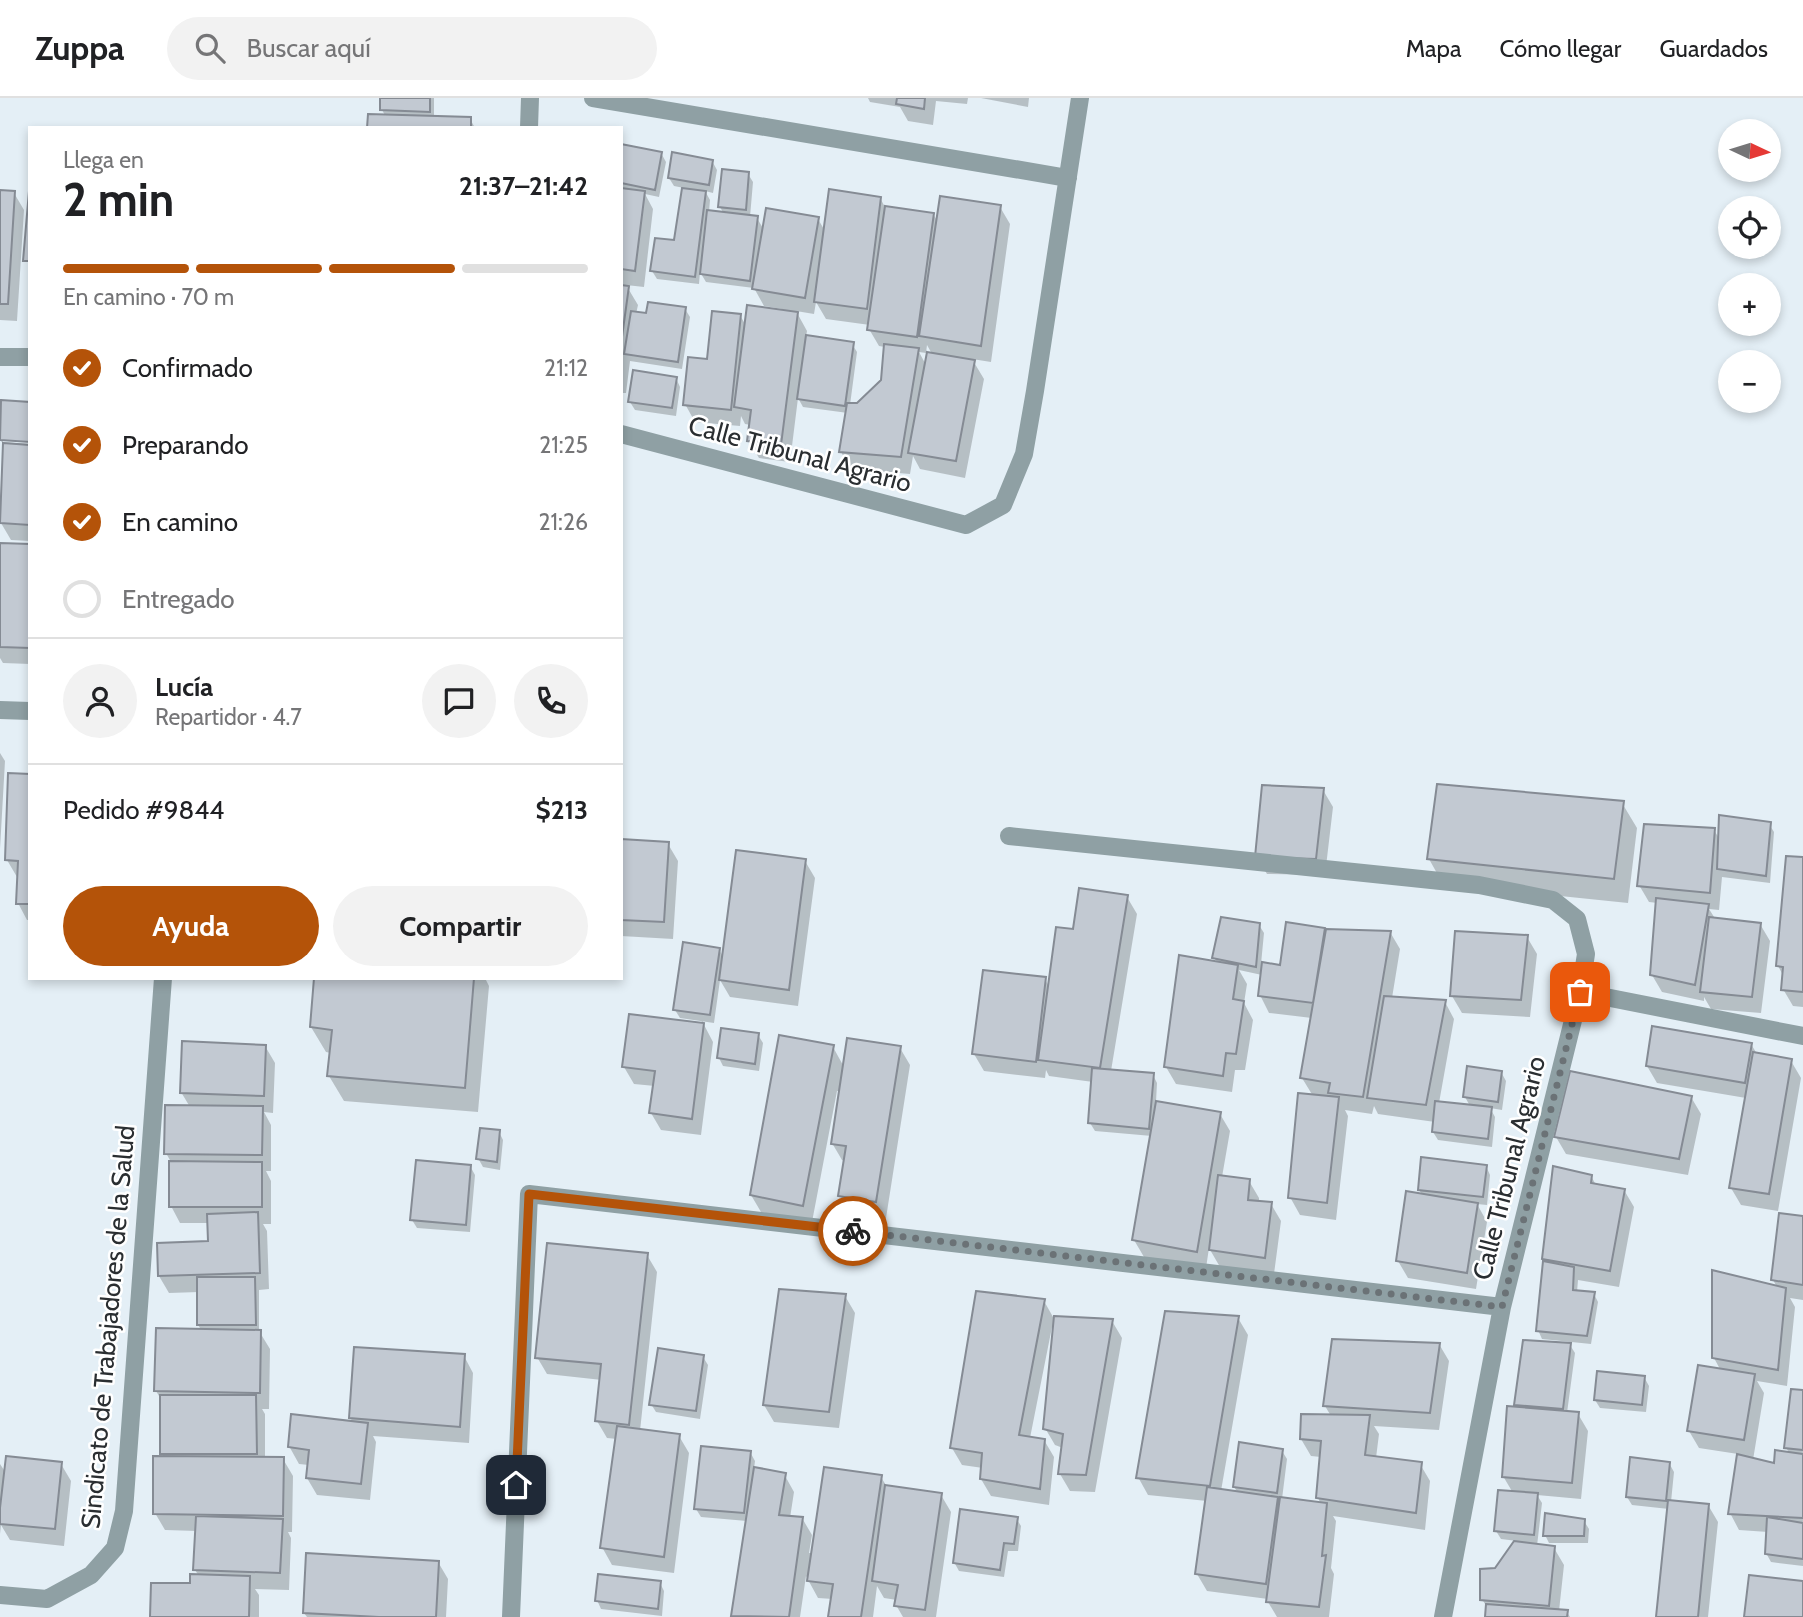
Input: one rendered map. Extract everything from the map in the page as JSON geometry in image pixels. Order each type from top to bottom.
[{"type":"street","points":[[528,126],[530,98]]},
{"type":"street","points":[[593,98],[1068,178],[1080,98]]},
{"type":"street","name":"Calle Tribunal Agrario","points":[[623,435],[966,525],[1003,505],[1024,454],[1068,178]]},
{"type":"street","points":[[0,356],[28,357]]},
{"type":"street","points":[[0,710],[28,711]]},
{"type":"street","name":"Calle Tribunal Agrario","points":[[1009,836],[1479,885],[1553,900],[1577,919],[1586,954],[1580,992],[1502,1307],[1443,1617]]},
{"type":"street","name":"Sindicato de Trabajadores de la Salud","points":[[0,1595],[47,1599],[91,1575],[115,1548],[124,1511],[163,980]]},
{"type":"street","points":[[1580,992],[1803,1036]]},
{"type":"street","points":[[511,1617],[529,1194],[1502,1307]]},
{"type":"building","points":[[380,98],[430,98],[430,112],[380,110]]},
{"type":"building","points":[[897,98],[925,98],[924,109],[896,104]]},
{"type":"building","points":[[368,114],[471,117],[471,126],[367,126]]},
{"type":"building","points":[[623,144],[662,152],[655,190],[623,183]]},
{"type":"building","points":[[672,152],[713,160],[709,185],[668,178]]},
{"type":"building","points":[[722,169],[749,172],[746,210],[718,207]]},
{"type":"building","points":[[623,188],[645,191],[635,271],[623,269]]},
{"type":"building","points":[[682,188],[706,191],[695,277],[650,271],[655,238],[674,240]]},
{"type":"building","points":[[829,189],[881,197],[867,309],[814,302]]},
{"type":"building","points":[[0,190],[15,191],[8,304],[0,304]]},
{"type":"building","points":[[940,196],[1001,205],[981,346],[919,336]]},
{"type":"building","points":[[28,203],[28,261],[23,261]]},
{"type":"building","points":[[885,206],[934,213],[917,337],[867,330]]},
{"type":"building","points":[[766,208],[819,217],[805,298],[752,289]]},
{"type":"building","points":[[707,210],[758,216],[750,281],[700,274]]},
{"type":"building","points":[[623,285],[629,286],[623,330]]},
{"type":"building","points":[[648,302],[686,307],[678,362],[624,354],[631,311],[646,313]]},
{"type":"building","points":[[747,305],[798,312],[781,445],[747,441],[751,410],[734,407]]},
{"type":"building","points":[[712,311],[741,314],[731,410],[683,405],[688,357],[707,359]]},
{"type":"building","points":[[806,335],[854,342],[845,406],[797,399]]},
{"type":"building","points":[[884,344],[919,348],[901,457],[839,452],[847,403],[857,403],[881,380]]},
{"type":"building","points":[[927,352],[975,360],[956,461],[908,453]]},
{"type":"building","points":[[633,370],[677,377],[672,408],[628,402]]},
{"type":"building","points":[[1,400],[28,402],[28,442],[0,440]]},
{"type":"building","points":[[3,443],[28,445],[28,525],[0,523]]},
{"type":"building","points":[[0,543],[28,544],[28,648],[0,647]]},
{"type":"building","points":[[8,773],[28,774],[28,904],[16,904],[18,861],[5,860]]},
{"type":"building","points":[[1437,784],[1624,801],[1614,879],[1427,859]]},
{"type":"building","points":[[1262,785],[1324,788],[1316,859],[1255,857]]},
{"type":"building","points":[[1719,815],[1771,822],[1766,876],[1717,869]]},
{"type":"building","points":[[1644,824],[1715,828],[1710,893],[1637,886]]},
{"type":"building","points":[[623,839],[669,842],[664,922],[623,920]]},
{"type":"building","points":[[736,850],[806,859],[789,990],[719,980]]},
{"type":"building","points":[[1786,856],[1803,857],[1803,992],[1781,990],[1783,967],[1776,966]]},
{"type":"building","points":[[1079,888],[1128,895],[1100,1068],[1038,1060],[1056,927],[1073,929]]},
{"type":"building","points":[[1656,898],[1709,904],[1695,985],[1650,975]]},
{"type":"building","points":[[1221,917],[1260,923],[1256,967],[1212,958]]},
{"type":"building","points":[[1709,917],[1761,923],[1752,997],[1700,992]]},
{"type":"building","points":[[1286,922],[1325,928],[1313,1003],[1258,996],[1262,962],[1280,965]]},
{"type":"building","points":[[1326,929],[1391,931],[1363,1097],[1328,1093],[1330,1083],[1300,1078]]},
{"type":"building","points":[[1455,931],[1528,935],[1521,1000],[1450,996]]},
{"type":"building","points":[[683,942],[720,948],[710,1015],[673,1010]]},
{"type":"building","points":[[1179,955],[1238,965],[1233,999],[1244,1001],[1236,1054],[1226,1053],[1223,1076],[1164,1067]]},
{"type":"building","points":[[983,970],[1046,977],[1036,1062],[972,1054]]},
{"type":"building","points":[[314,980],[474,980],[465,1088],[327,1076],[332,1030],[310,1027]]},
{"type":"building","points":[[1384,996],[1446,1000],[1426,1105],[1367,1098]]},
{"type":"building","points":[[629,1014],[704,1023],[692,1119],[649,1113],[655,1071],[622,1067]]},
{"type":"building","points":[[1652,1026],[1752,1043],[1745,1083],[1646,1066]]},
{"type":"building","points":[[721,1028],[759,1033],[755,1064],[717,1058]]},
{"type":"building","points":[[779,1035],[834,1045],[803,1206],[750,1195]]},
{"type":"building","points":[[847,1038],[901,1046],[876,1202],[838,1196],[846,1146],[831,1144]]},
{"type":"building","points":[[182,1041],[266,1045],[264,1096],[180,1093]]},
{"type":"building","points":[[1753,1052],[1792,1059],[1769,1194],[1729,1188]]},
{"type":"building","points":[[1467,1066],[1502,1071],[1498,1102],[1463,1097]]},
{"type":"building","points":[[1092,1068],[1154,1073],[1149,1129],[1088,1123]]},
{"type":"building","points":[[1570,1071],[1692,1096],[1679,1159],[1554,1137]]},
{"type":"building","points":[[1298,1093],[1339,1097],[1327,1203],[1288,1198]]},
{"type":"building","points":[[1156,1101],[1221,1112],[1197,1252],[1132,1240]]},
{"type":"building","points":[[1435,1101],[1492,1107],[1488,1139],[1432,1132]]},
{"type":"building","points":[[165,1105],[263,1106],[262,1155],[164,1154]]},
{"type":"building","points":[[480,1128],[500,1130],[497,1162],[476,1159]]},
{"type":"building","points":[[1421,1157],[1487,1165],[1483,1197],[1418,1190]]},
{"type":"building","points":[[416,1160],[471,1165],[466,1225],[410,1220]]},
{"type":"building","points":[[169,1161],[262,1162],[262,1207],[169,1207]]},
{"type":"building","points":[[1553,1166],[1592,1175],[1591,1183],[1625,1189],[1610,1271],[1542,1259]]},
{"type":"building","points":[[1218,1175],[1250,1179],[1248,1200],[1272,1202],[1265,1258],[1209,1250]]},
{"type":"building","points":[[1406,1191],[1478,1203],[1467,1273],[1396,1261]]},
{"type":"building","points":[[258,1212],[260,1273],[158,1276],[157,1243],[208,1241],[207,1214]]},
{"type":"building","points":[[1779,1213],[1803,1216],[1803,1285],[1771,1280]]},
{"type":"building","points":[[547,1243],[648,1253],[629,1425],[595,1421],[601,1364],[535,1358]]},
{"type":"building","points":[[1543,1261],[1574,1267],[1573,1290],[1595,1292],[1587,1336],[1536,1331]]},
{"type":"building","points":[[1712,1270],[1786,1288],[1778,1370],[1712,1358]]},
{"type":"building","points":[[197,1277],[255,1277],[256,1325],[197,1325]]},
{"type":"building","points":[[779,1289],[846,1294],[829,1412],[763,1405]]},
{"type":"building","points":[[976,1291],[1045,1299],[1019,1435],[1045,1439],[1040,1489],[980,1479],[982,1453],[950,1448]]},
{"type":"building","points":[[1165,1311],[1239,1316],[1210,1486],[1136,1478]]},
{"type":"building","points":[[1054,1316],[1113,1319],[1086,1475],[1058,1474],[1063,1434],[1043,1429]]},
{"type":"building","points":[[156,1328],[261,1330],[260,1393],[154,1391]]},
{"type":"building","points":[[1332,1339],[1440,1343],[1430,1413],[1323,1406]]},
{"type":"building","points":[[1523,1340],[1571,1343],[1563,1409],[1514,1405]]},
{"type":"building","points":[[354,1347],[465,1354],[460,1427],[349,1418]]},
{"type":"building","points":[[658,1348],[704,1355],[696,1411],[649,1405]]},
{"type":"building","points":[[1698,1365],[1755,1374],[1744,1440],[1687,1431]]},
{"type":"building","points":[[1597,1371],[1645,1376],[1642,1405],[1594,1400]]},
{"type":"building","points":[[1791,1389],[1803,1390],[1803,1450],[1784,1448]]},
{"type":"building","points":[[160,1395],[256,1395],[257,1454],[160,1454]]},
{"type":"building","points":[[1507,1406],[1579,1412],[1572,1483],[1502,1477]]},
{"type":"building","points":[[291,1414],[368,1423],[361,1484],[306,1478],[309,1450],[288,1447]]},
{"type":"building","points":[[1301,1414],[1370,1415],[1365,1455],[1422,1462],[1416,1513],[1316,1498],[1321,1441],[1300,1439]]},
{"type":"building","points":[[617,1426],[680,1434],[664,1557],[600,1548]]},
{"type":"building","points":[[1239,1442],[1283,1449],[1277,1493],[1233,1487]]},
{"type":"building","points":[[701,1446],[751,1451],[744,1513],[694,1509]]},
{"type":"building","points":[[1775,1450],[1803,1454],[1803,1518],[1728,1514],[1737,1454],[1774,1463]]},
{"type":"building","points":[[6,1456],[62,1462],[55,1529],[0,1524]]},
{"type":"building","points":[[153,1456],[284,1457],[283,1516],[153,1514]]},
{"type":"building","points":[[1630,1457],[1670,1462],[1666,1501],[1626,1497]]},
{"type":"building","points":[[754,1467],[786,1473],[779,1515],[803,1517],[789,1617],[731,1616]]},
{"type":"building","points":[[824,1467],[882,1475],[861,1617],[828,1617],[833,1584],[807,1581]]},
{"type":"building","points":[[885,1485],[942,1493],[925,1610],[894,1606],[898,1585],[872,1581]]},
{"type":"building","points":[[1207,1487],[1278,1497],[1266,1584],[1195,1574]]},
{"type":"building","points":[[1498,1490],[1538,1493],[1534,1535],[1494,1531]]},
{"type":"building","points":[[1280,1497],[1327,1503],[1322,1556],[1326,1555],[1319,1607],[1266,1602]]},
{"type":"building","points":[[1668,1500],[1709,1504],[1698,1617],[1656,1617]]},
{"type":"building","points":[[960,1509],[1018,1517],[1014,1544],[1004,1543],[1000,1570],[953,1563]]},
{"type":"building","points":[[1545,1513],[1585,1519],[1584,1536],[1543,1536]]},
{"type":"building","points":[[196,1516],[283,1519],[280,1573],[193,1570]]},
{"type":"building","points":[[1767,1517],[1803,1523],[1803,1559],[1765,1554]]},
{"type":"building","points":[[1514,1541],[1555,1546],[1549,1606],[1480,1600],[1480,1569],[1495,1568]]},
{"type":"building","points":[[306,1553],[439,1561],[436,1617],[303,1613]]},
{"type":"building","points":[[190,1574],[250,1576],[249,1617],[150,1617],[151,1583],[190,1583]]},
{"type":"building","points":[[598,1574],[661,1581],[658,1609],[595,1601]]},
{"type":"building","points":[[1749,1575],[1803,1581],[1803,1617],[1744,1617]]},
{"type":"building","points":[[1486,1604],[1568,1610],[1567,1617],[1485,1617]]},
{"type":"way so far","points":[[853,1231],[1502,1307],[1580,992]]},
{"type":"route","points":[[516,1485],[529,1194],[853,1231]]}]
